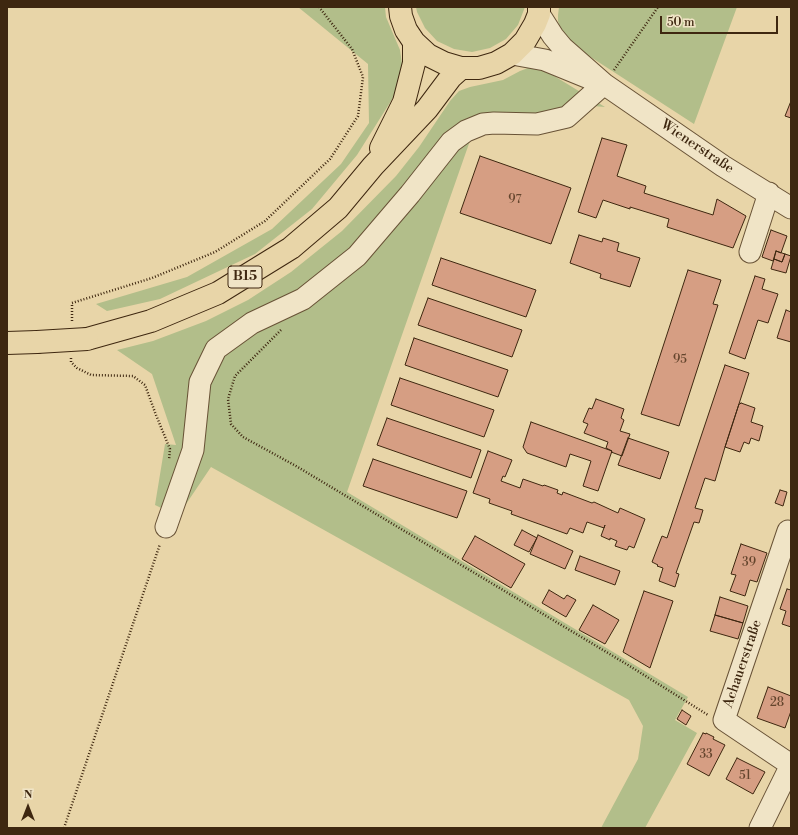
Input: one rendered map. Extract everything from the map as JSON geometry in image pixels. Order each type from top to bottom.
[{"type":"main road","name":"B15","points":[[400,7],[401,16],[406,30],[414,42],[428,55],[444,63],[461,68],[479,68],[498,62],[512,54],[525,41],[535,24],[539,11]]},
{"type":"main road","name":"B15","points":[[373,166],[404,102],[414,63],[414,42]]},
{"type":"main road","name":"B15","points":[[7,343],[37,342],[79,332],[151,321],[218,293],[292,248],[338,208],[373,166],[427,109],[451,76],[461,68]]},
{"type":"street","name":"Wienerstraße","points":[[539,11],[553,36],[563,48],[604,84],[724,166],[791,208]]},
{"type":"street","name":"Wienerstraße","points":[[512,54],[545,60],[604,84]]},
{"type":"street","points":[[166,527],[194,450],[200,382],[216,349],[252,323],[303,298],[357,256],[410,194],[451,142],[466,131],[483,124],[537,124],[567,117],[604,84]]},
{"type":"street","points":[[750,252],[769,193]]},
{"type":"street","name":"Achauerstraße","points":[[788,531],[724,720],[791,765]]},
{"type":"street","points":[[760,828],[791,765]]},
{"type":"path","points":[[79,332],[72,303],[152,278],[215,252],[265,221],[330,159],[358,116],[363,77],[352,49],[319,7]]},
{"type":"path","points":[[604,84],[658,7]]},
{"type":"path","points":[[284,327],[236,376],[228,399],[231,424],[243,437],[296,466],[601,648],[706,714],[724,720]]},
{"type":"path","points":[[71,354],[71,362],[77,368],[91,375],[133,376],[145,385],[170,449],[168,464]]},
{"type":"path","points":[[64,828],[166,527]]},
{"type":"green space","points":[[298,7],[385,7],[386,17],[400,50],[403,71],[396,93],[357,155],[312,209],[255,254],[160,299],[107,311],[96,304],[187,277],[272,229],[341,164],[369,123],[368,64]]},
{"type":"green space","points":[[416,7],[525,7],[518,25],[506,39],[490,48],[472,52],[454,49],[437,41],[425,28]]},
{"type":"green space","points":[[559,7],[737,7],[694,124],[586,54],[566,38],[558,21]]},
{"type":"green space","points":[[528,68],[537,68],[546,71],[605,107],[593,106],[472,135],[347,492],[688,697],[675,720],[697,733],[645,828],[601,828],[638,759],[643,726],[629,700],[211,467],[178,516],[155,505],[165,444],[176,445],[152,374],[117,350],[153,341],[206,321],[248,300],[291,272],[342,231],[396,176],[419,147],[450,101],[459,91],[470,87],[503,80]]},
{"type":"building","points":[[791,101],[791,118],[785,116]]},
{"type":"building","points":[[602,138],[627,145],[617,176],[646,186],[644,193],[713,215],[717,199],[746,216],[733,248],[667,227],[669,219],[603,200],[596,218],[578,212]]},
{"type":"building","points":[[480,156],[571,188],[551,244],[460,213]]},
{"type":"building","points":[[771,230],[787,236],[781,253],[776,251],[773,261],[762,257]]},
{"type":"building","points":[[579,235],[602,242],[603,238],[619,243],[617,251],[640,258],[630,287],[600,278],[601,274],[570,263]]},
{"type":"building","points":[[776,251],[785,254],[782,262],[774,259]]},
{"type":"building","points":[[785,254],[791,256],[786,273],[771,269],[774,259],[782,262]]},
{"type":"building","points":[[441,258],[536,290],[526,317],[432,285]]},
{"type":"building","points":[[688,270],[721,280],[713,304],[718,305],[679,426],[641,414]]},
{"type":"building","points":[[755,276],[765,279],[762,289],[778,294],[768,323],[758,320],[745,359],[729,353]]},
{"type":"building","points":[[428,298],[522,330],[512,357],[418,325]]},
{"type":"building","points":[[786,310],[791,312],[791,342],[777,338]]},
{"type":"building","points":[[414,338],[508,370],[498,397],[405,365]]},
{"type":"building","points":[[725,365],[749,373],[715,481],[705,478],[695,508],[703,510],[699,523],[694,522],[676,573],[679,574],[675,587],[659,581],[663,568],[652,562],[662,536],[667,538]]},
{"type":"building","points":[[400,378],[494,410],[484,437],[391,405]]},
{"type":"building","points":[[596,399],[624,409],[621,418],[624,420],[620,431],[630,434],[622,456],[611,452],[612,451],[606,448],[608,442],[584,433],[588,424],[583,422],[589,408],[592,409]]},
{"type":"building","points":[[741,403],[755,408],[751,422],[763,426],[759,441],[751,438],[749,444],[744,442],[740,452],[725,447],[739,404]]},
{"type":"building","points":[[387,418],[481,450],[471,478],[377,445]]},
{"type":"building","points":[[531,422],[612,451],[598,491],[583,486],[591,461],[570,454],[566,467],[527,453],[523,447]]},
{"type":"building","points":[[628,438],[669,452],[660,479],[618,465]]},
{"type":"building","points":[[488,451],[512,460],[505,477],[503,476],[501,481],[520,488],[523,479],[558,490],[557,493],[562,495],[563,492],[592,503],[594,502],[618,513],[620,508],[645,519],[634,548],[629,546],[627,550],[615,546],[617,541],[601,536],[604,528],[587,522],[583,533],[570,528],[567,534],[511,514],[512,511],[489,503],[490,499],[473,493]]},
{"type":"building","points":[[373,459],[467,491],[457,518],[363,486]]},
{"type":"building","points":[[780,490],[787,492],[783,506],[775,503]]},
{"type":"building","points":[[522,530],[537,538],[529,552],[514,545]]},
{"type":"building","points":[[538,535],[573,551],[565,569],[530,554]]},
{"type":"building","points":[[475,536],[525,564],[511,588],[462,559]]},
{"type":"building","points":[[741,544],[767,553],[757,582],[750,580],[745,596],[730,591],[736,575],[731,574]]},
{"type":"building","points":[[580,556],[620,571],[615,585],[575,570]]},
{"type":"building","points":[[787,589],[791,590],[791,627],[782,624],[786,611],[780,609]]},
{"type":"building","points":[[549,590],[564,599],[567,595],[576,600],[566,617],[542,603]]},
{"type":"building","points":[[644,591],[673,601],[650,668],[623,652]]},
{"type":"building","points":[[720,597],[748,606],[743,623],[715,615]]},
{"type":"building","points":[[593,605],[619,620],[605,644],[579,630]]},
{"type":"building","points":[[715,615],[743,623],[738,639],[710,631]]},
{"type":"building","points":[[768,687],[791,696],[791,711],[785,728],[757,718]]},
{"type":"building","points":[[682,710],[691,716],[686,725],[677,719]]},
{"type":"building","points":[[703,733],[714,737],[713,739],[725,745],[709,776],[687,764]]},
{"type":"building","points":[[737,758],[765,772],[753,794],[726,779]]}]
